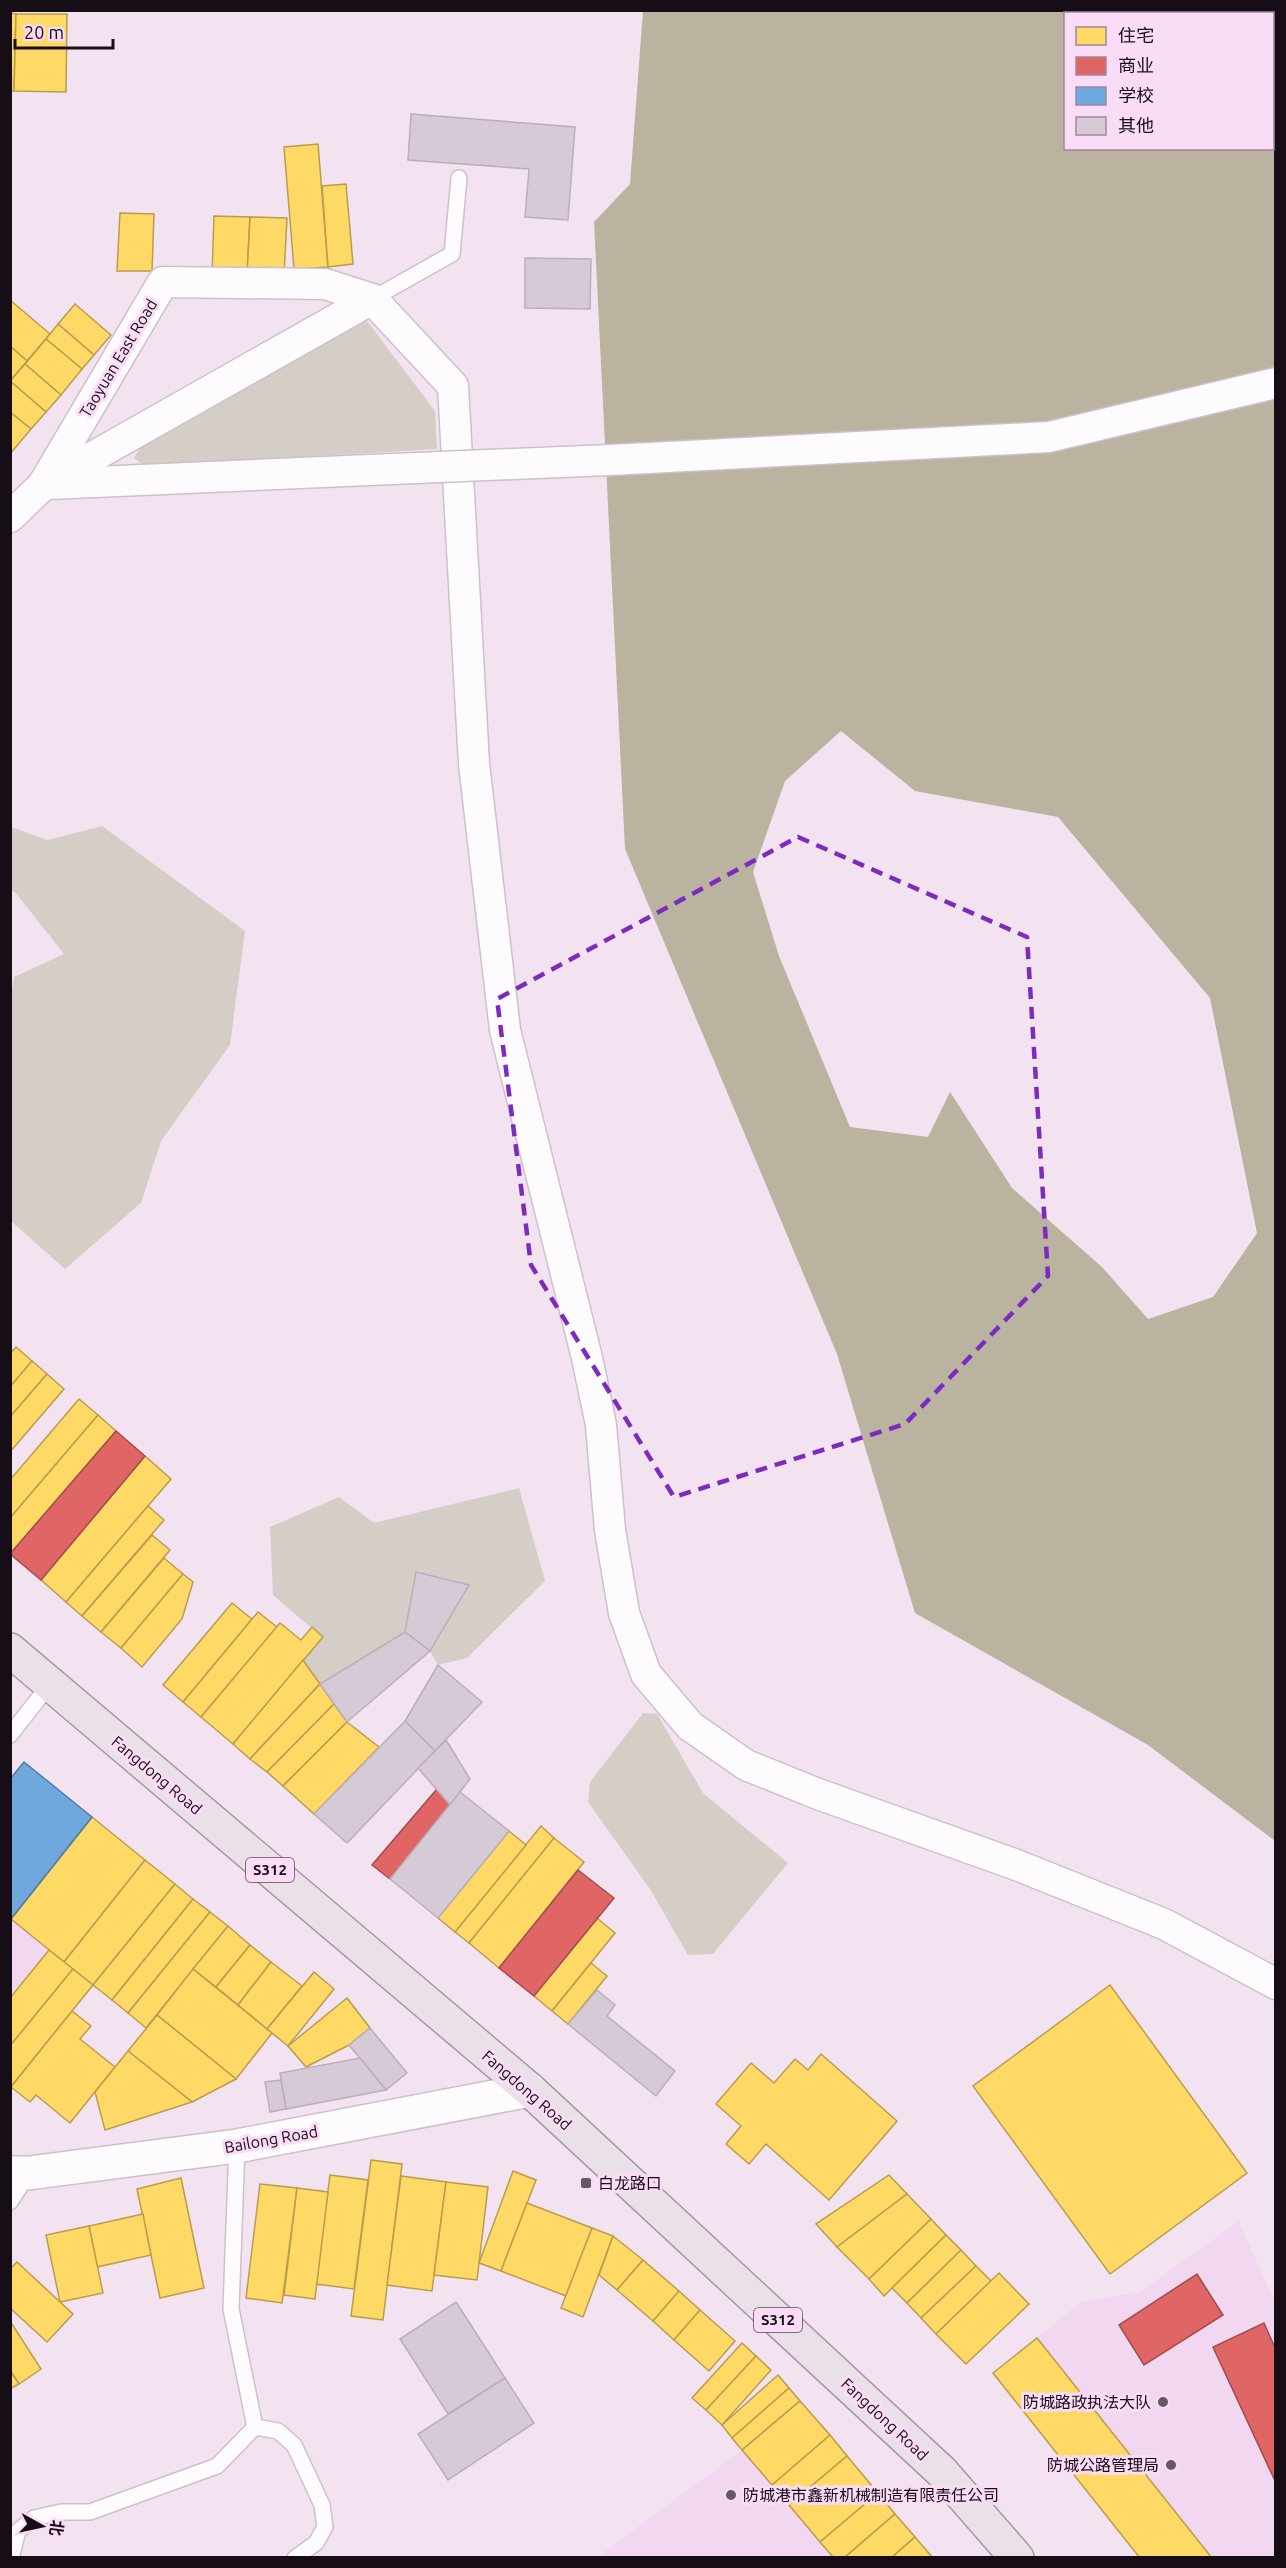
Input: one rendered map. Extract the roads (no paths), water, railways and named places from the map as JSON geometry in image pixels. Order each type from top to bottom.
[{"type":"main road","name":"Fangdong Road","points":[[10,1650],[530,2090],[942,2472],[1017,2558]]},
{"type":"street","name":"Taoyuan East Road","points":[[10,517],[43,485],[163,282],[325,285],[372,299]]},
{"type":"street","points":[[43,485],[372,299],[453,386],[474,764],[505,1030],[587,1358],[601,1425],[610,1530],[624,1613],[646,1674],[690,1726],[746,1765],[818,1794],[1014,1864],[1164,1924],[1275,1984]]},
{"type":"street","points":[[43,485],[1049,437],[1275,383]]},
{"type":"street","name":"Bailong Road","points":[[20,2173],[237,2146],[530,2090]]},
{"type":"lane","points":[[372,299],[452,254],[459,178]]},
{"type":"lane","points":[[10,1736],[50,1684]]},
{"type":"lane","points":[[237,2146],[231,2309],[255,2427]]},
{"type":"lane","points":[[10,2202],[20,2173]]},
{"type":"lane","points":[[11,2558],[18,2530],[34,2518],[61,2512],[90,2512],[217,2466],[255,2427]]},
{"type":"lane","points":[[255,2427],[278,2431],[294,2445],[322,2505],[325,2527],[316,2543],[295,2558]]},
{"type":"place","name":"白龙路口","points":[[586,2183]]},
{"type":"place","name":"防城路政执法大队","points":[[1163,2402]]},
{"type":"place","name":"防城公路管理局","points":[[1171,2465]]},
{"type":"place","name":"防城港市鑫新机械制造有限责任公司","points":[[731,2495]]}]
